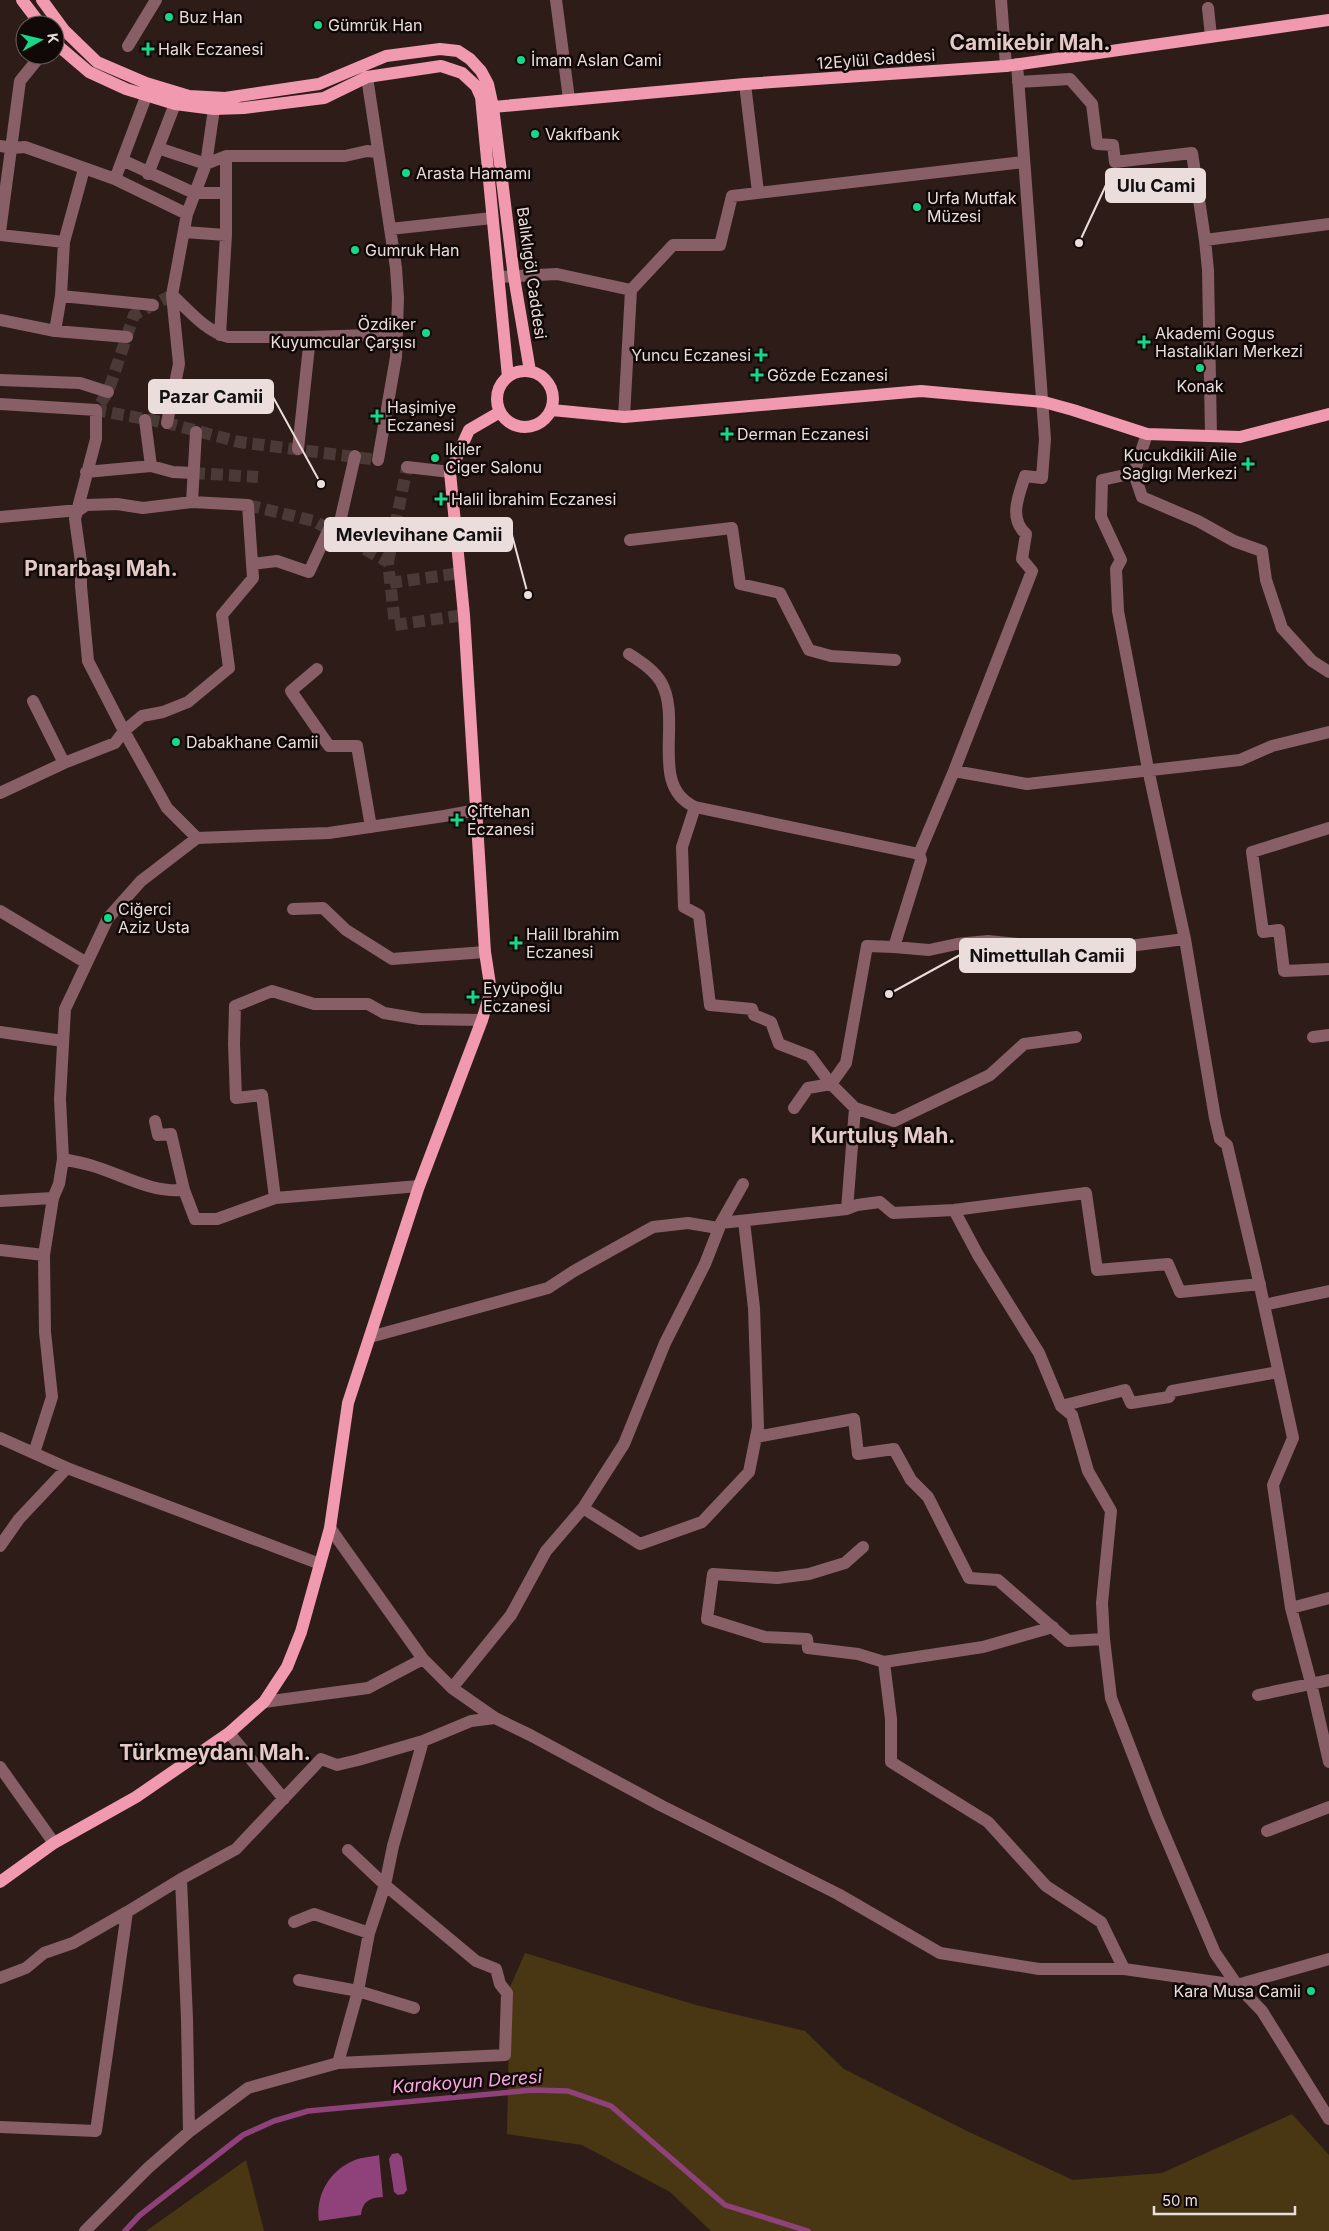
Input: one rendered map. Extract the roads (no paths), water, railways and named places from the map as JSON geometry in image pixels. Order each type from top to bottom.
[{"type":"main road","points":[[22,0],[33,15]]},
{"type":"main road","name":"Balıklıgöl Caddesi","points":[[42,0],[64,30],[97,62],[146,83],[189,96],[225,98],[319,84],[386,56],[440,49],[458,51],[470,59],[481,71],[488,84],[487,108],[492,218],[508,377]]},
{"type":"main road","name":"12Eylül Caddesi","points":[[487,108],[745,84],[1011,65],[1329,20]]},
{"type":"main road","name":"Balıklıgöl Caddesi","points":[[65,52],[89,72],[126,89],[175,104],[214,109],[244,108],[324,98],[367,77],[441,66],[450,67],[470,78],[487,108],[530,371]]},
{"type":"main road","points":[[522,371],[530,371],[539,374],[550,386],[553,394],[552,410],[540,424],[532,428],[513,425],[500,412],[497,405],[498,390],[508,377],[522,371]]},
{"type":"main road","points":[[552,410],[624,417],[921,391],[1044,402],[1147,434],[1240,437],[1329,414]]},
{"type":"main road","points":[[0,1882],[54,1843],[136,1797],[229,1733],[264,1702],[287,1667],[301,1632],[330,1528],[348,1403],[419,1186],[482,1020],[491,991],[486,952],[464,615],[450,472],[469,430],[500,412]]},
{"type":"street","points":[[128,46],[156,0]]},
{"type":"street","points":[[556,0],[569,99]]},
{"type":"street","points":[[894,947],[921,860],[919,854],[954,771],[1032,570],[1022,559],[1026,534],[1019,528],[1015,506],[1025,476],[1042,478],[1045,439],[1044,402],[1018,82],[1011,65],[1001,0]]},
{"type":"street","points":[[1208,8],[1211,36]]},
{"type":"street","points":[[33,65],[20,81],[6,147],[0,234],[64,242]]},
{"type":"street","points":[[367,77],[396,268],[397,334],[392,380],[378,460]]},
{"type":"street","points":[[1018,82],[1070,78],[1092,104],[1097,144],[1113,145],[1115,162],[1192,153],[1208,270],[1211,436]]},
{"type":"street","points":[[745,84],[758,192]]},
{"type":"street","points":[[115,179],[147,94]]},
{"type":"street","points":[[148,174],[175,104]]},
{"type":"street","points":[[167,423],[179,364],[172,295],[187,214],[206,164],[214,109]]},
{"type":"street","points":[[6,147],[25,147],[115,179],[187,214]]},
{"type":"street","points":[[158,148],[206,164],[226,156],[345,156],[366,151],[377,152]]},
{"type":"street","points":[[220,335],[226,235],[226,156]]},
{"type":"street","points":[[122,160],[148,174],[194,193],[226,193]]},
{"type":"street","points":[[624,417],[632,290],[673,244],[720,245],[732,196],[1024,162]]},
{"type":"street","points":[[55,331],[61,296],[64,242],[84,169]]},
{"type":"street","points":[[390,229],[492,218]]},
{"type":"street","points":[[1205,240],[1329,224]]},
{"type":"street","points":[[184,232],[226,235]]},
{"type":"street","points":[[498,277],[558,274],[632,290]]},
{"type":"street","points":[[172,295],[203,323],[220,335],[228,337],[397,334]]},
{"type":"street","points":[[61,296],[153,305]]},
{"type":"street","points":[[0,320],[55,331],[127,337]]},
{"type":"street","points":[[298,449],[310,337]]},
{"type":"street","points":[[0,380],[80,383],[108,392]]},
{"type":"street","points":[[0,404],[96,410],[96,439],[75,519],[81,562],[81,586],[88,661],[167,808],[197,838]]},
{"type":"street","points":[[145,420],[151,466]]},
{"type":"street","points":[[192,502],[196,432]]},
{"type":"street","points":[[1147,434],[1134,473],[1142,497],[1198,521],[1234,541],[1262,551],[1266,580],[1282,628],[1312,661],[1329,672]]},
{"type":"street","points":[[252,564],[277,561],[309,572],[333,532],[355,456]]},
{"type":"street","points":[[86,472],[151,466],[173,472],[193,473]]},
{"type":"street","points":[[407,467],[450,472]]},
{"type":"street","points":[[1134,473],[1102,480],[1101,517],[1121,560],[1116,569],[1118,611],[1148,770],[1185,939],[1215,1118],[1220,1139],[1227,1145],[1260,1284],[1293,1438],[1274,1485],[1291,1608],[1312,1683],[1329,1762]]},
{"type":"street","points":[[0,517],[78,510],[86,505],[117,504],[143,508],[192,502],[248,505],[253,578],[222,615],[229,668],[188,702],[163,712],[142,716],[124,731],[115,743],[64,762],[0,793]]},
{"type":"street","points":[[630,540],[732,528],[740,584],[780,593],[809,650],[830,656],[895,660]]},
{"type":"street","points":[[629,654],[647,666],[662,682],[668,706],[670,775],[674,789],[682,801],[695,807],[919,854]]},
{"type":"street","points":[[317,669],[291,691],[329,746],[357,746],[371,827]]},
{"type":"street","points":[[33,701],[64,762]]},
{"type":"street","points":[[954,771],[1027,784],[1240,760],[1272,746],[1329,732]]},
{"type":"street","points":[[695,807],[682,847],[684,907],[699,914],[710,1004],[752,1008],[754,1015],[771,1022],[779,1044],[810,1056],[831,1084],[855,1108],[894,1121],[990,1075],[1024,1044],[1076,1036]]},
{"type":"street","points":[[34,1453],[52,1397],[45,1332],[44,1255],[53,1198],[59,1184],[62,1159],[60,1099],[65,1009],[85,962],[108,918],[141,881],[197,838],[329,833],[476,810]]},
{"type":"street","points":[[1329,828],[1252,852],[1263,932],[1278,930],[1284,971],[1329,969]]},
{"type":"street","points":[[293,909],[323,908],[346,930],[392,959],[486,952]]},
{"type":"street","points":[[0,911],[85,962]]},
{"type":"street","points":[[794,1108],[808,1088],[831,1084],[846,1063],[867,946],[929,950],[957,944],[988,941],[1089,951],[1185,939]]},
{"type":"street","points":[[275,1198],[262,1095],[236,1098],[235,1006],[272,991],[314,1004],[368,1004],[384,1013],[420,1019],[482,1020]]},
{"type":"street","points":[[0,1032],[63,1041]]},
{"type":"street","points":[[1313,1037],[1329,1035]]},
{"type":"street","points":[[847,1209],[855,1108]]},
{"type":"street","points":[[156,1121],[158,1135],[171,1134],[184,1190],[195,1219],[217,1219],[275,1198],[419,1186]]},
{"type":"street","points":[[62,1159],[94,1166],[133,1182],[172,1191],[184,1190]]},
{"type":"street","points":[[452,1688],[512,1615],[546,1551],[583,1508],[624,1444],[665,1343],[704,1264],[720,1226],[743,1184]]},
{"type":"street","points":[[370,1337],[548,1288],[574,1271],[653,1227],[688,1223],[720,1226],[744,1221],[847,1209],[857,1205],[880,1202],[893,1213],[954,1210],[1086,1193],[1097,1270],[1168,1264],[1180,1292],[1260,1284]]},
{"type":"street","points":[[0,1201],[53,1198]]},
{"type":"street","points":[[954,1210],[978,1255],[1039,1353],[1061,1406],[1072,1415],[1088,1471],[1112,1511],[1102,1603],[1111,1698],[1157,1817],[1215,1952],[1237,1985],[1262,2011],[1329,2119]]},
{"type":"street","points":[[583,1508],[640,1544],[702,1522],[749,1472],[758,1427],[754,1308],[744,1221]]},
{"type":"street","points":[[0,1250],[44,1255]]},
{"type":"street","points":[[1264,1305],[1329,1291]]},
{"type":"street","points":[[1061,1406],[1124,1390],[1131,1403],[1169,1397],[1172,1391],[1278,1372]]},
{"type":"street","points":[[756,1437],[854,1419],[858,1454],[894,1449],[911,1480],[928,1497],[969,1578],[998,1580],[1068,1641],[1104,1639]]},
{"type":"street","points":[[0,1438],[67,1468],[320,1564]]},
{"type":"street","points":[[0,1546],[19,1519],[67,1468]]},
{"type":"street","points":[[330,1528],[423,1659],[452,1688],[494,1718],[530,1735],[662,1806],[838,1894],[940,1952],[1039,1968],[1124,1969],[1237,1985],[1329,1959]]},
{"type":"street","points":[[863,1547],[845,1563],[809,1574],[778,1578],[713,1574],[707,1619],[765,1637],[807,1639],[808,1648],[858,1654],[884,1662],[982,1647],[1053,1627]]},
{"type":"street","points":[[1291,1608],[1329,1598]]},
{"type":"street","points":[[264,1702],[368,1688],[423,1659]]},
{"type":"street","points":[[884,1662],[892,1719],[891,1762],[988,1822],[1046,1886],[1101,1922],[1124,1969]]},
{"type":"street","points":[[1258,1695],[1329,1680]]},
{"type":"street","points":[[0,1978],[26,1968],[44,1953],[72,1943],[180,1879],[236,1849],[321,1759],[337,1765],[423,1741],[471,1721],[494,1718]]},
{"type":"street","points":[[229,1733],[284,1799]]},
{"type":"street","points":[[338,2063],[358,1991],[369,1933],[385,1885],[393,1846],[423,1741]]},
{"type":"street","points":[[0,1767],[54,1843]]},
{"type":"street","points":[[1267,1830],[1329,1807]]},
{"type":"street","points":[[85,2231],[148,2168],[189,2132],[248,2088],[338,2063],[505,2055],[507,1993],[500,1984],[496,1969],[476,1961],[385,1885],[348,1850]]},
{"type":"street","points":[[180,1879],[187,2018],[189,2132]]},
{"type":"street","points":[[0,2127],[96,2130],[127,1912]]},
{"type":"street","points":[[294,1922],[314,1914],[369,1933]]},
{"type":"street","points":[[299,1980],[358,1991],[414,2008]]},
{"type":"waterway","name":"Karakoyun Deresi","points":[[125,2231],[140,2215],[243,2135],[274,2121],[308,2111],[533,2090],[568,2091],[611,2106],[725,2205],[808,2231]]},
{"type":"tunnel","points":[[172,295],[134,315],[108,392],[96,410],[167,423],[239,442],[378,460]]},
{"type":"tunnel","points":[[388,562],[407,467]]},
{"type":"tunnel","points":[[193,473],[258,477]]},
{"type":"tunnel","points":[[248,505],[314,521],[388,562],[395,625],[464,615]]},
{"type":"tunnel","points":[[390,583],[460,573]]},
{"type":"place","name":"Buz Han","points":[[169,17]]},
{"type":"place","name":"Gümrük Han","points":[[318,25]]},
{"type":"place","name":"Halk Eczanesi","points":[[148,49]]},
{"type":"place","name":"İmam Aslan Cami","points":[[521,60]]},
{"type":"place","name":"Vakıfbank","points":[[535,134]]},
{"type":"place","name":"Arasta Hamamı","points":[[406,173]]},
{"type":"place","name":"Urfa Mutfak Müzesi","points":[[917,207]]},
{"type":"place","name":"Ulu Cami","points":[[1079,243]]},
{"type":"place","name":"Gumruk Han","points":[[355,250]]},
{"type":"place","name":"Özdiker Kuyumcular Çarşısı","points":[[426,333]]},
{"type":"place","name":"Akademi Gogus Hastalıkları Merkezi","points":[[1144,342]]},
{"type":"place","name":"Yuncu Eczanesi","points":[[761,355]]},
{"type":"place","name":"Konak","points":[[1200,368]]},
{"type":"place","name":"Gözde Eczanesi","points":[[757,375]]},
{"type":"place","name":"Haşimiye Eczanesi","points":[[377,416]]},
{"type":"place","name":"Derman Eczanesi","points":[[727,434]]},
{"type":"place","name":"Ikiler Ciger Salonu","points":[[435,458]]},
{"type":"place","name":"Kucukdikili Aile Saglıgı Merkezi","points":[[1248,464]]},
{"type":"place","name":"Pazar Camii","points":[[321,484]]},
{"type":"place","name":"Halil İbrahim Eczanesi","points":[[441,499]]},
{"type":"place","name":"Mevlevihane Camii","points":[[528,595]]},
{"type":"place","name":"Dabakhane Camii","points":[[176,742]]},
{"type":"place","name":"Çiftehan Eczanesi","points":[[457,820]]},
{"type":"place","name":"Ciğerci Aziz Usta","points":[[108,918]]},
{"type":"place","name":"Halil Ibrahim Eczanesi","points":[[516,943]]},
{"type":"place","name":"Nimettullah Camii","points":[[889,994]]},
{"type":"place","name":"Eyyüpoğlu Eczanesi","points":[[473,997]]},
{"type":"place","name":"Kara Musa Camii","points":[[1311,1991]]},
{"type":"district","name":"Camikebir Mah.","points":[[1030,43]]},
{"type":"district","name":"Pınarbaşı Mah.","points":[[101,569]]},
{"type":"district","name":"Kurtuluş Mah.","points":[[883,1136]]},
{"type":"district","name":"Türkmeydanı Mah.","points":[[215,1753]]}]
